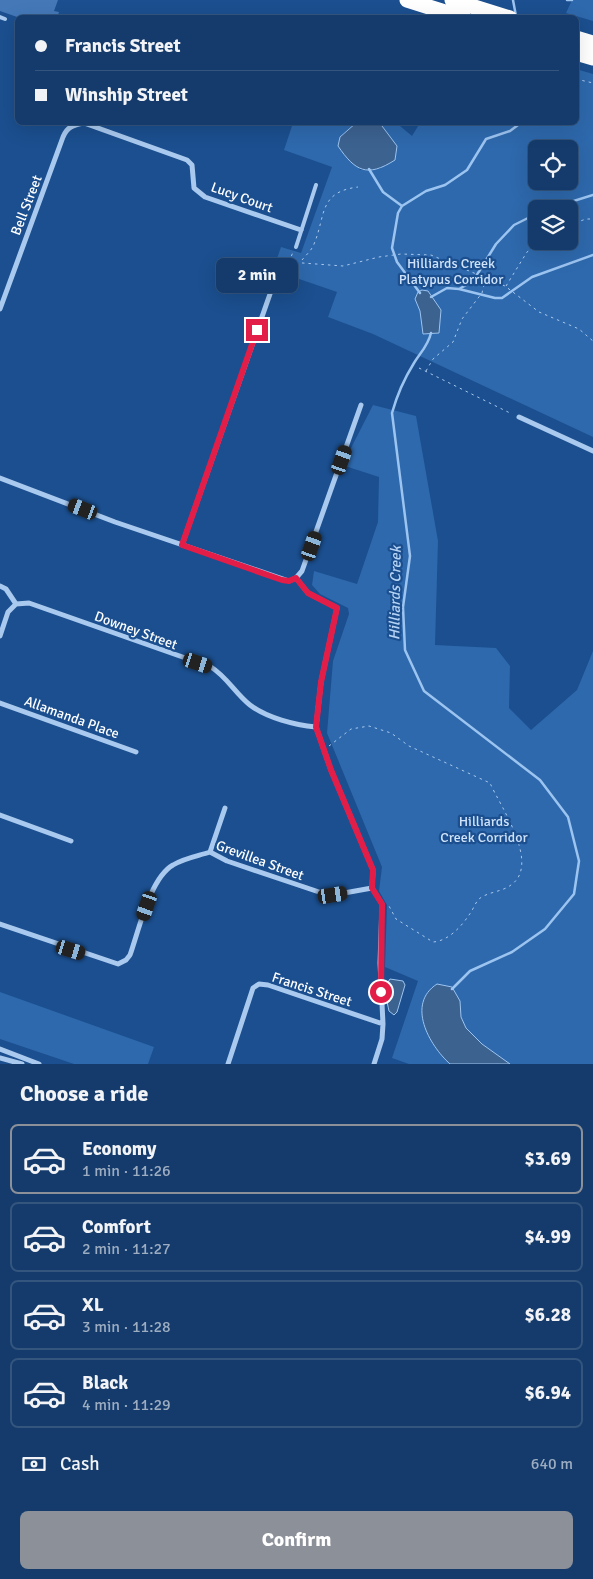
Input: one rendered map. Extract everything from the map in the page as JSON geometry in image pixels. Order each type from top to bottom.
[{"type":"highway","points":[[407,0],[454,15]]},
{"type":"highway","points":[[452,0],[502,15]]},
{"type":"highway","points":[[579,39],[593,43]]},
{"type":"highway","points":[[579,53],[593,58]]},
{"type":"street","name":"Lucy Court","points":[[63,137],[70,125]]},
{"type":"street","name":"Lucy Court","points":[[90,125],[187,160],[192,165],[194,188],[205,197],[301,230]]},
{"type":"street","name":"Bell Street","points":[[0,309],[63,137]]},
{"type":"street","points":[[182,545],[270,294]]},
{"type":"street","points":[[0,478],[182,545],[289,581],[296,578],[306,564],[361,405]]},
{"type":"street","points":[[520,417],[593,451]]},
{"type":"street","points":[[296,578],[308,593],[337,608],[321,682],[316,727],[373,870],[372,888],[382,904],[380,963],[383,1024],[382,1039],[374,1064]]},
{"type":"street","points":[[0,586],[6,589],[16,604],[8,612],[0,636]]},
{"type":"street","name":"Downey Street","points":[[16,604],[29,603],[211,667],[221,673],[250,704],[261,712],[301,725],[316,727]]},
{"type":"street","name":"Allamanda Place","points":[[0,703],[136,752]]},
{"type":"street","points":[[210,852],[225,808]]},
{"type":"street","points":[[0,815],[70,841]]},
{"type":"street","name":"Grevillea Street","points":[[0,924],[71,950],[118,964],[130,955],[153,890],[165,870],[181,861],[210,852],[227,861],[322,894],[333,895],[372,888]]},
{"type":"street","name":"Francis Street","points":[[228,1064],[253,988],[259,984],[268,985],[383,1024]]},
{"type":"street","points":[[0,1049],[39,1064]]},
{"type":"street","points":[[0,1058],[12,1063],[22,1064]]},
{"type":"lane","points":[[296,247],[316,185]]},
{"type":"path","points":[[579,80],[593,83]]},
{"type":"path","points":[[301,262],[314,245],[327,204],[342,190],[358,188]]},
{"type":"path","points":[[578,222],[586,219],[593,220]]},
{"type":"path","points":[[270,294],[278,270],[289,262],[296,247]]},
{"type":"path","points":[[506,286],[530,250]]},
{"type":"path","points":[[289,262],[343,266],[379,257],[401,254],[431,255],[472,274],[506,286],[538,312],[579,328],[593,341]]},
{"type":"path","points":[[426,372],[433,359],[453,342],[462,319],[482,293],[486,278]]},
{"type":"path","points":[[419,368],[520,417]]},
{"type":"path","points":[[324,751],[351,729],[369,726],[391,733],[409,746],[490,783],[498,801],[512,823],[520,848],[521,871],[512,885],[480,898],[454,933],[440,942],[433,942],[396,919],[388,905]]},
{"type":"green space","points":[[572,0],[593,0],[593,21],[579,17],[579,15],[566,13]]},
{"type":"green space","name":"Hilliards Creek Platypus Corridor","points":[[579,70],[593,74],[593,437],[373,334],[328,317],[337,292],[273,270],[281,247],[301,253],[332,167],[284,150],[292,125],[354,125],[340,137],[360,170],[380,169],[397,147],[380,125],[400,126],[412,136],[419,125],[579,125]]},
{"type":"green space","name":"Hilliards Creek Corridor","points":[[373,405],[416,416],[438,541],[435,645],[496,648],[510,666],[509,708],[531,730],[577,690],[593,651],[593,1064],[409,1064],[392,1058],[418,981],[385,967],[387,905],[379,891],[382,867],[327,733],[333,661],[349,614],[348,608],[320,594],[312,585],[314,571],[357,584],[378,522],[379,477],[345,466],[351,448]]},
{"type":"green space","points":[[0,992],[154,1047],[148,1064],[74,1064],[0,1039]]},
{"type":"shaded area","points":[[354,125],[381,125],[397,146],[395,160],[377,169],[362,169],[344,155],[338,146],[340,137]]},
{"type":"shaded area","points":[[422,290],[428,291],[441,310],[439,333],[423,334],[420,311],[415,299],[418,292]]},
{"type":"shaded area","points":[[390,979],[403,981],[405,985],[397,1012],[394,1015],[389,1011],[386,990]]},
{"type":"shaded area","points":[[437,984],[452,987],[460,1001],[461,1017],[466,1028],[482,1044],[510,1064],[450,1064],[442,1056],[428,1036],[422,1013],[423,1002],[428,992]]},
{"type":"building","points":[[0,0],[58,0],[54,11],[59,12],[58,15],[15,16],[0,11]]},
{"type":"waterway","name":"Hilliards Creek","points":[[513,0],[516,15]]},
{"type":"waterway","points":[[567,0],[572,0]]},
{"type":"waterway","name":"Hilliards Creek","points":[[420,293],[397,262],[392,248],[398,213],[402,206],[426,191],[445,185],[467,170],[486,139],[510,131],[518,125]]},
{"type":"waterway","points":[[369,169],[383,192],[402,206]]},
{"type":"waterway","points":[[577,200],[593,195]]},
{"type":"waterway","points":[[431,297],[447,288],[459,289],[468,284],[475,278],[496,244],[514,225],[528,218]]},
{"type":"waterway","points":[[459,289],[502,298],[532,277],[593,255]]},
{"type":"waterway","name":"Hilliards Creek","points":[[431,333],[426,346],[404,381],[392,413],[410,556],[403,607],[405,650],[424,691],[540,780],[568,817],[579,861],[574,894],[545,929],[512,952],[470,971],[452,989]]},
{"type":"route","points":[[257,330],[182,545],[282,580],[289,581],[296,578],[308,593],[318,600],[337,608],[337,615],[325,659],[316,727],[331,770],[373,870],[372,888],[382,904],[381,992]]}]
